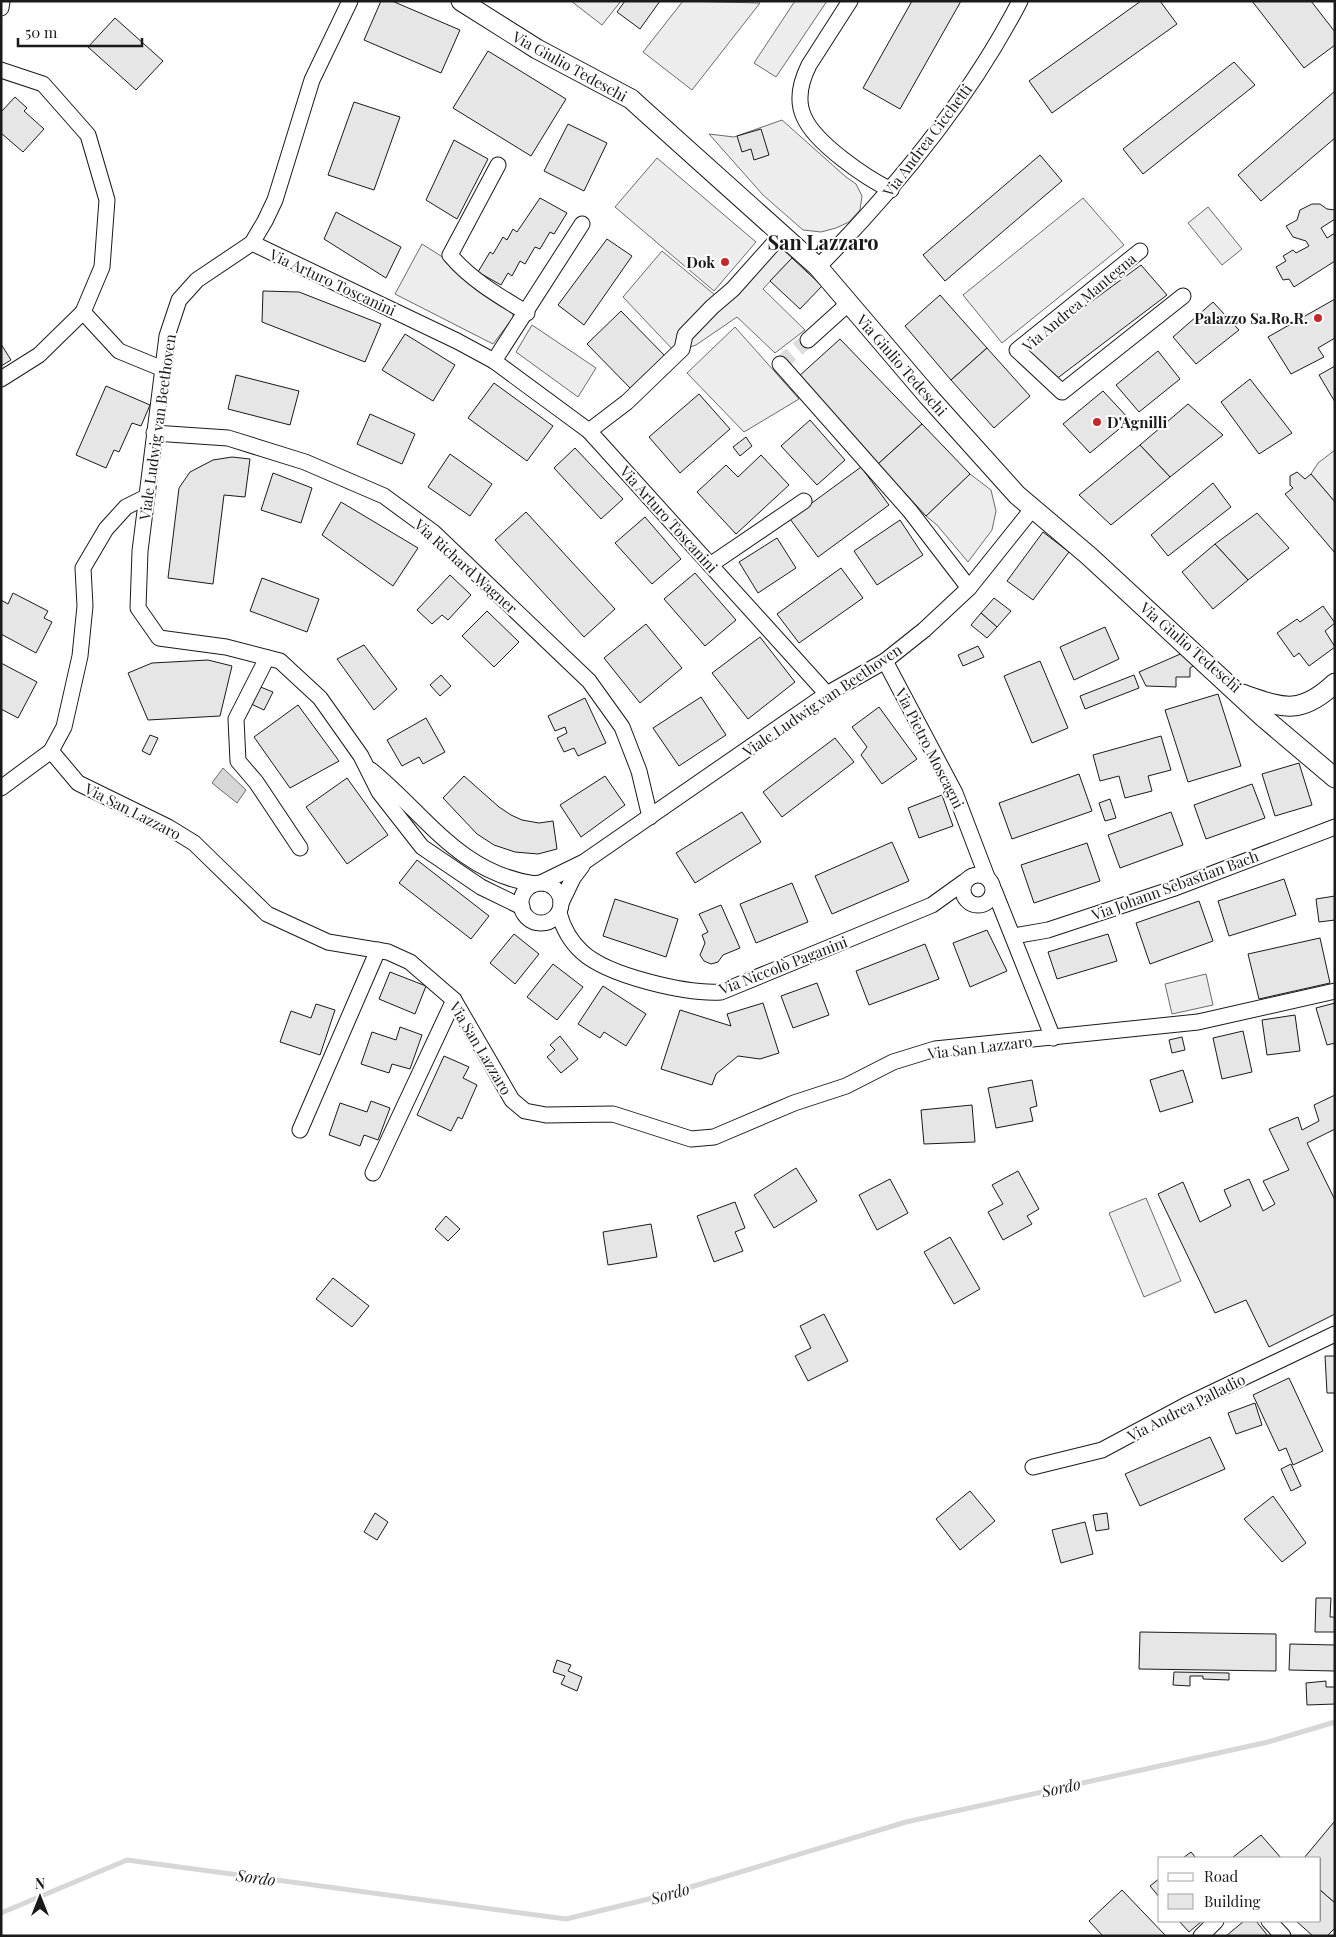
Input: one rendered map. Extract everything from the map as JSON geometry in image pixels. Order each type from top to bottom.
[{"type":"street","points":[[1,8],[2,1]]},
{"type":"street","name":"Via Giulio Tedeschi","points":[[461,1],[537,49],[631,99],[818,267],[985,461],[1033,508],[1089,556],[1236,691],[1274,705],[1293,708]]},
{"type":"street","points":[[850,1],[803,76],[799,96],[804,118],[825,144],[865,178],[890,190]]},
{"type":"street","name":"Via Andrea Cicchetti","points":[[818,267],[890,190],[962,96],[1020,1]]},
{"type":"street","name":"Viale Ludwig van Beethoven","points":[[351,2],[312,80],[275,200],[252,243],[197,280],[179,300],[167,336],[154,433],[146,497],[138,608],[159,638],[226,647],[280,661],[320,698],[368,768],[379,792],[422,847],[480,887],[522,907]]},
{"type":"street","points":[[1,70],[43,84],[88,135],[108,200],[102,268],[83,312],[39,355],[1,379]]},
{"type":"street","points":[[498,165],[450,255],[462,269],[495,294],[527,312]]},
{"type":"street","points":[[494,362],[582,224]]},
{"type":"street","points":[[590,431],[627,402],[682,349],[685,335],[712,307],[733,289],[782,234]]},
{"type":"street","name":"Via Arturo Toscanini","points":[[252,243],[457,341],[494,362],[590,431],[827,694]]},
{"type":"street","name":"Via Andrea Mantegna","points":[[1140,251],[1017,350],[1062,392],[1183,296]]},
{"type":"street","points":[[808,340],[849,303]]},
{"type":"street","points":[[83,312],[119,351],[163,369]]},
{"type":"street","points":[[780,364],[910,511],[969,588]]},
{"type":"street","name":"Via Richard Wagner","points":[[154,433],[228,438],[305,462],[384,496],[433,532],[589,681],[622,727],[639,771],[650,817]]},
{"type":"street","points":[[1,788],[51,751],[64,727],[80,656],[85,606],[83,568],[106,529],[126,508],[146,497]]},
{"type":"street","points":[[710,565],[804,501]]},
{"type":"street","name":"Viale Ludwig van Beethoven","points":[[368,768],[392,787],[448,844],[474,864],[506,877],[538,883],[584,862],[827,694],[885,661],[924,630],[969,588],[1033,508]]},
{"type":"street","points":[[267,658],[236,719],[238,761],[256,782],[300,848]]},
{"type":"street","name":"Via Pietro Moscagni","points":[[885,661],[955,793],[990,884],[1014,936],[1053,1038]]},
{"type":"street","points":[[1283,733],[1285,716],[1293,708],[1321,697],[1335,683]]},
{"type":"street","points":[[1236,691],[1304,754],[1335,778]]},
{"type":"street","name":"Via San Lazzaro","points":[[51,751],[78,783],[168,827],[194,843],[267,914],[328,942],[388,952],[410,962],[454,1000],[512,1100],[525,1111],[546,1115],[613,1114],[691,1139],[721,1134],[794,1103],[846,1086],[893,1062],[935,1049],[1198,1022],[1335,991]]},
{"type":"street","name":"Via Johann Sebastian Bach","points":[[1014,936],[1048,930],[1163,892],[1335,827]]},
{"type":"street","name":"Via Pietro Moscagni","points":[[966,881],[973,836]]},
{"type":"street","name":"Viale Ludwig van Beethoven","points":[[560,908],[572,878],[584,862]]},
{"type":"street","points":[[977,874],[990,884],[990,900],[982,905],[972,904],[964,897],[966,881],[977,874]]},
{"type":"street","name":"Via Niccolò Paganini","points":[[560,908],[563,927],[571,939],[583,953],[606,967],[687,991],[702,993],[721,992],[932,905],[966,881]]},
{"type":"street","points":[[538,883],[553,887],[558,891],[560,908],[548,922],[542,923],[529,918],[522,907],[526,890],[538,883]]},
{"type":"street","name":"Via Pietro Moscagni","points":[[982,905],[999,918],[1014,936]]},
{"type":"street","points":[[300,1130],[378,950]]},
{"type":"street","points":[[373,1173],[454,1000]]},
{"type":"street","name":"Via Andrea Palladio","points":[[1033,1467],[1102,1450],[1186,1405],[1335,1334]]},
{"type":"street","points":[[1201,1936],[1215,1922]]},
{"type":"street","points":[[1270,1922],[1283,1936]]},
{"type":"shaded area","points":[[571,1],[621,1],[602,25]]},
{"type":"shaded area","points":[[683,1],[760,3],[692,90],[643,52]]},
{"type":"shaded area","points":[[795,1],[827,1],[776,77],[754,63]]},
{"type":"shaded area","points":[[782,120],[856,184],[862,196],[860,210],[849,222],[821,232],[803,230],[763,195],[709,134],[734,137]]},
{"type":"shaded area","points":[[657,158],[756,242],[714,291],[615,207]]},
{"type":"shaded area","points":[[1083,198],[1124,245],[1002,343],[963,295]]},
{"type":"shaded area","points":[[1208,207],[1242,249],[1222,265],[1188,223]]},
{"type":"shaded area","points":[[775,243],[792,258],[763,289],[805,330],[775,353],[737,317],[696,345],[675,352],[623,297],[662,251],[721,300]]},
{"type":"shaded area","points":[[422,244],[441,256],[468,279],[513,311],[513,318],[493,344],[395,294]]},
{"type":"shaded area","points":[[532,325],[596,368],[578,397],[516,352]]},
{"type":"shaded area","points":[[735,327],[799,399],[744,432],[687,373]]},
{"type":"shaded area","points":[[1335,450],[1335,502],[1311,474],[1318,463]]},
{"type":"shaded area","points":[[970,474],[991,490],[996,511],[992,530],[968,562],[937,525],[926,516]]},
{"type":"shaded area","points":[[223,768],[246,790],[237,803],[212,783]]},
{"type":"shaded area","points":[[1206,974],[1213,1005],[1172,1014],[1165,984]]},
{"type":"shaded area","points":[[1146,1198],[1181,1281],[1144,1297],[1109,1213]]},
{"type":"building","points":[[381,1],[392,1],[460,30],[441,73],[364,40]]},
{"type":"building","points":[[625,1],[660,1],[640,29],[617,12]]},
{"type":"building","points":[[912,1],[961,1],[900,109],[863,88]]},
{"type":"building","points":[[1141,1],[1160,1],[1177,24],[1052,113],[1029,81]]},
{"type":"building","points":[[1252,1],[1311,1],[1335,32],[1335,45],[1304,68]]},
{"type":"building","points":[[115,18],[163,61],[136,90],[88,47]]},
{"type":"building","points":[[488,51],[566,99],[531,156],[453,108]]},
{"type":"building","points":[[1234,62],[1255,85],[1143,174],[1123,149]]},
{"type":"building","points":[[1335,91],[1335,138],[1261,201],[1238,175]]},
{"type":"building","points":[[15,97],[27,108],[24,111],[44,129],[23,152],[1,133],[1,112]]},
{"type":"building","points":[[354,102],[400,117],[374,190],[328,175]]},
{"type":"building","points":[[568,124],[607,143],[584,191],[544,171]]},
{"type":"building","points":[[761,129],[769,155],[754,160],[751,149],[742,152],[737,136]]},
{"type":"building","points":[[454,140],[488,159],[457,219],[426,200]]},
{"type":"building","points":[[1040,155],[1062,181],[945,281],[923,255]]},
{"type":"building","points":[[540,198],[567,213],[554,234],[550,232],[540,249],[535,247],[525,264],[520,261],[512,276],[508,273],[501,285],[478,272],[490,252],[493,254],[503,237],[507,240],[513,229],[517,232]]},
{"type":"building","points":[[1312,204],[1320,204],[1327,209],[1335,210],[1335,219],[1321,228],[1327,238],[1335,233],[1335,261],[1294,287],[1289,279],[1283,280],[1276,267],[1286,261],[1283,256],[1293,250],[1296,253],[1309,246],[1306,241],[1293,237],[1286,226],[1297,220],[1300,210]]},
{"type":"building","points":[[336,212],[401,247],[386,278],[324,239]]},
{"type":"building","points":[[607,239],[632,256],[584,325],[558,305]]},
{"type":"building","points":[[792,258],[822,286],[800,309],[770,281]]},
{"type":"building","points":[[1141,265],[1167,295],[1055,380],[1027,349]]},
{"type":"building","points":[[263,291],[299,292],[381,324],[365,362],[262,322]]},
{"type":"building","points":[[940,295],[987,348],[951,380],[905,326]]},
{"type":"building","name":"Palazzo Sa.Ro.R.","points":[[1335,299],[1335,338],[1318,348],[1324,357],[1291,374],[1268,337]]},
{"type":"building","points":[[1213,302],[1239,330],[1196,364],[1173,337]]},
{"type":"building","points":[[621,311],[667,358],[633,391],[587,344]]},
{"type":"building","points":[[405,334],[455,365],[433,401],[382,370]]},
{"type":"building","points":[[840,339],[922,424],[878,464],[798,377]]},
{"type":"building","points":[[1,344],[11,360],[1,366]]},
{"type":"building","points":[[987,348],[1030,396],[994,428],[951,380]]},
{"type":"building","points":[[1158,351],[1180,379],[1139,412],[1116,385]]},
{"type":"building","points":[[1335,366],[1335,402],[1319,375]]},
{"type":"building","points":[[236,375],[299,391],[290,425],[228,409]]},
{"type":"building","points":[[1250,379],[1292,433],[1259,454],[1221,402]]},
{"type":"building","points":[[494,383],[553,426],[527,461],[468,418]]},
{"type":"building","points":[[106,386],[150,405],[141,426],[132,423],[119,452],[114,450],[106,468],[76,455]]},
{"type":"building","name":"D'Agnilli","points":[[1103,391],[1130,420],[1090,453],[1063,424]]},
{"type":"building","points":[[699,394],[730,429],[680,473],[649,437]]},
{"type":"building","points":[[1188,404],[1223,435],[1170,477],[1140,445]]},
{"type":"building","points":[[370,414],[415,434],[402,464],[357,444]]},
{"type":"building","points":[[810,420],[845,460],[817,485],[781,446]]},
{"type":"building","points":[[922,424],[970,474],[926,516],[878,464]]},
{"type":"building","points":[[746,437],[752,446],[740,456],[733,447]]},
{"type":"building","points":[[1140,445],[1170,477],[1111,525],[1079,495]]},
{"type":"building","points":[[575,448],[623,499],[601,519],[554,468]]},
{"type":"building","points":[[450,454],[492,484],[470,516],[428,487]]},
{"type":"building","points":[[761,455],[789,485],[736,534],[697,492],[726,465],[738,477]]},
{"type":"building","points":[[232,457],[250,459],[245,497],[224,495],[213,584],[168,578],[179,488],[190,472],[213,460]]},
{"type":"building","points":[[861,467],[889,505],[818,557],[790,519]]},
{"type":"building","points":[[1297,472],[1305,479],[1311,474],[1335,502],[1335,553],[1285,494],[1293,488],[1290,485],[1290,476]]},
{"type":"building","points":[[273,473],[312,488],[301,523],[261,510]]},
{"type":"building","points":[[1213,483],[1231,507],[1168,556],[1151,535]]},
{"type":"building","points":[[341,502],[418,548],[393,586],[322,535]]},
{"type":"building","points":[[526,512],[615,609],[584,637],[495,540]]},
{"type":"building","points":[[1257,513],[1289,548],[1248,580],[1215,544]]},
{"type":"building","points":[[645,517],[681,559],[652,584],[615,543]]},
{"type":"building","points":[[900,520],[923,555],[877,585],[854,551]]},
{"type":"building","points":[[1043,532],[1069,552],[1033,600],[1007,581]]},
{"type":"building","points":[[777,538],[796,568],[758,593],[739,562]]},
{"type":"building","points":[[1215,544],[1248,580],[1213,609],[1182,572]]},
{"type":"building","points":[[841,568],[863,598],[799,643],[777,614]]},
{"type":"building","points":[[695,573],[736,620],[705,646],[664,599]]},
{"type":"building","points":[[450,575],[471,595],[448,620],[442,615],[432,624],[417,610]]},
{"type":"building","points":[[262,578],[319,599],[307,632],[250,611]]},
{"type":"building","points":[[13,593],[48,611],[44,618],[52,622],[36,653],[1,634],[1,600],[8,604]]},
{"type":"building","points":[[994,598],[1011,611],[997,627],[981,613]]},
{"type":"building","points":[[1323,606],[1335,623],[1325,631],[1335,647],[1309,666],[1299,653],[1294,657],[1277,633],[1297,619],[1300,622]]},
{"type":"building","points":[[487,611],[519,642],[494,667],[462,636]]},
{"type":"building","points":[[981,613],[997,627],[987,638],[971,625]]},
{"type":"building","points":[[646,624],[682,668],[640,703],[604,658]]},
{"type":"building","points":[[1105,627],[1119,659],[1074,680],[1060,647]]},
{"type":"building","points":[[760,637],[795,682],[748,719],[712,673]]},
{"type":"building","points":[[364,645],[397,689],[374,710],[337,659]]},
{"type":"building","points":[[978,646],[984,657],[963,666],[958,655]]},
{"type":"building","points":[[1185,652],[1196,664],[1190,668],[1190,677],[1176,677],[1176,687],[1146,686],[1139,672]]},
{"type":"building","points":[[208,660],[232,666],[220,716],[148,720],[128,673],[152,663]]},
{"type":"building","points":[[1040,661],[1068,728],[1032,743],[1004,676]]},
{"type":"building","points":[[1,663],[37,682],[18,718],[1,709]]},
{"type":"building","points":[[441,675],[451,686],[440,696],[430,685]]},
{"type":"building","points":[[1134,675],[1139,688],[1085,709],[1080,696]]},
{"type":"building","points":[[258,686],[273,692],[264,710],[249,703]]},
{"type":"building","points":[[1218,694],[1241,766],[1188,782],[1165,710]]},
{"type":"building","points":[[701,697],[726,735],[679,766],[653,728]]},
{"type":"building","points":[[585,698],[606,743],[578,756],[574,748],[564,752],[557,738],[567,733],[565,727],[555,731],[548,716]]},
{"type":"building","points":[[298,705],[339,761],[290,788],[254,737]]},
{"type":"building","points":[[879,707],[917,759],[882,784],[861,755],[867,747],[852,727]]},
{"type":"building","points":[[426,718],[445,752],[423,764],[419,757],[402,766],[387,740]]},
{"type":"building","points":[[150,735],[158,738],[150,755],[142,751]]},
{"type":"building","points":[[1161,736],[1171,770],[1148,776],[1152,791],[1125,798],[1119,776],[1100,781],[1093,755]]},
{"type":"building","points":[[835,738],[854,762],[782,817],[763,792]]},
{"type":"building","points":[[1299,763],[1312,805],[1275,816],[1262,774]]},
{"type":"building","points":[[1079,774],[1092,811],[1012,839],[999,803]]},
{"type":"building","points":[[464,776],[499,807],[511,815],[522,820],[539,823],[553,821],[557,849],[538,854],[515,852],[494,845],[477,834],[443,798]]},
{"type":"building","points":[[605,776],[625,805],[581,837],[560,805]]},
{"type":"building","points":[[347,778],[388,835],[347,864],[306,807]]},
{"type":"building","points":[[1252,784],[1265,818],[1206,839],[1194,805]]},
{"type":"building","points":[[942,795],[953,826],[919,838],[908,808]]},
{"type":"building","points":[[1110,799],[1116,818],[1105,821],[1099,803]]},
{"type":"building","points":[[742,812],[761,842],[695,883],[676,853]]},
{"type":"building","points":[[1171,812],[1183,845],[1120,868],[1108,835]]},
{"type":"building","points":[[892,842],[909,881],[832,914],[815,876]]},
{"type":"building","points":[[1087,843],[1100,881],[1034,903],[1021,865]]},
{"type":"building","points":[[417,860],[489,916],[471,939],[399,883]]},
{"type":"building","points":[[1284,879],[1296,915],[1229,936],[1218,901]]},
{"type":"building","points":[[792,883],[808,922],[756,943],[740,904]]},
{"type":"building","points":[[1335,896],[1335,920],[1319,922],[1316,899]]},
{"type":"building","points":[[615,899],[678,919],[666,957],[603,936]]},
{"type":"building","points":[[1199,901],[1213,941],[1150,964],[1136,923]]},
{"type":"building","points":[[721,905],[740,948],[723,955],[718,962],[711,964],[704,961],[700,955],[705,943],[702,935],[708,932],[699,914]]},
{"type":"building","points":[[987,930],[1007,971],[970,987],[953,943]]},
{"type":"building","points":[[514,934],[539,954],[515,984],[490,963]]},
{"type":"building","points":[[1108,934],[1117,961],[1057,979],[1048,952]]},
{"type":"building","points":[[1320,938],[1330,983],[1259,999],[1248,954]]},
{"type":"building","points":[[925,944],[939,979],[869,1005],[856,971]]},
{"type":"building","points":[[553,964],[583,987],[557,1020],[527,997]]},
{"type":"building","points":[[390,972],[426,986],[415,1014],[379,999]]},
{"type":"building","points":[[817,983],[829,1015],[793,1028],[781,996]]},
{"type":"building","points":[[603,986],[646,1014],[626,1046],[604,1032],[600,1038],[578,1024]]},
{"type":"building","points":[[763,1003],[779,1053],[760,1059],[738,1056],[716,1074],[712,1085],[661,1069],[680,1010],[731,1026],[727,1014]]},
{"type":"building","points":[[1335,1003],[1335,1043],[1327,1045],[1316,1008]]},
{"type":"building","points":[[316,1004],[335,1010],[320,1055],[280,1042],[291,1011],[311,1018]]},
{"type":"building","points":[[1295,1015],[1300,1051],[1267,1055],[1262,1020]]},
{"type":"building","points":[[400,1027],[422,1035],[410,1069],[392,1064],[389,1073],[361,1064],[372,1032],[396,1040]]},
{"type":"building","points":[[1243,1031],[1252,1072],[1222,1079],[1213,1038]]},
{"type":"building","points":[[560,1036],[578,1059],[561,1073],[547,1057],[555,1050],[550,1045]]},
{"type":"building","points":[[1182,1037],[1185,1050],[1172,1053],[1169,1040]]},
{"type":"building","points":[[444,1056],[469,1067],[463,1078],[477,1085],[462,1119],[458,1117],[451,1131],[417,1115]]},
{"type":"building","points":[[1183,1070],[1193,1102],[1160,1112],[1150,1080]]},
{"type":"building","points":[[1032,1080],[1037,1106],[1030,1108],[1033,1121],[996,1128],[988,1088]]},
{"type":"building","points":[[1335,1095],[1335,1129],[1307,1143],[1335,1200],[1335,1314],[1269,1347],[1246,1300],[1215,1313],[1158,1194],[1183,1182],[1200,1222],[1231,1206],[1224,1190],[1249,1179],[1263,1211],[1275,1204],[1263,1181],[1289,1170],[1269,1129],[1298,1117],[1302,1130],[1319,1121],[1314,1105]]},
{"type":"building","points":[[371,1101],[390,1108],[378,1140],[364,1135],[360,1146],[329,1135],[340,1103],[367,1112]]},
{"type":"building","points":[[972,1105],[975,1142],[924,1144],[921,1110]]},
{"type":"building","points":[[796,1168],[817,1201],[774,1228],[754,1195]]},
{"type":"building","points":[[1018,1171],[1039,1209],[1027,1216],[1032,1224],[1003,1240],[988,1212],[1003,1204],[992,1185]]},
{"type":"building","points":[[890,1179],[908,1213],[877,1230],[859,1195]]},
{"type":"building","points":[[735,1202],[745,1228],[735,1232],[743,1251],[714,1262],[697,1216]]},
{"type":"building","points":[[446,1216],[460,1229],[448,1241],[435,1229]]},
{"type":"building","points":[[651,1224],[657,1257],[608,1265],[603,1232]]},
{"type":"building","points":[[950,1237],[980,1289],[954,1304],[924,1252]]},
{"type":"building","points":[[333,1278],[369,1306],[352,1327],[316,1299]]},
{"type":"building","points":[[824,1314],[848,1361],[808,1381],[795,1356],[811,1348],[800,1326]]},
{"type":"building","points":[[1325,1356],[1335,1356],[1335,1393],[1327,1393]]},
{"type":"building","points":[[1289,1378],[1323,1451],[1293,1465],[1286,1448],[1279,1451],[1253,1395]]},
{"type":"building","points":[[1255,1403],[1262,1425],[1236,1434],[1228,1413]]},
{"type":"building","points":[[1210,1437],[1225,1469],[1140,1506],[1125,1474]]},
{"type":"building","points":[[1291,1464],[1301,1486],[1291,1491],[1281,1469]]},
{"type":"building","points":[[970,1491],[995,1521],[960,1550],[936,1519]]},
{"type":"building","points":[[1273,1496],[1306,1543],[1282,1562],[1244,1519]]},
{"type":"building","points":[[375,1513],[388,1522],[377,1540],[364,1532]]},
{"type":"building","points":[[1107,1513],[1109,1529],[1096,1531],[1093,1515]]},
{"type":"building","points":[[1085,1522],[1093,1554],[1061,1563],[1052,1530]]},
{"type":"building","points":[[1316,1598],[1331,1598],[1330,1617],[1335,1617],[1335,1632],[1315,1632]]},
{"type":"building","points":[[1140,1632],[1276,1634],[1276,1671],[1139,1669]]},
{"type":"building","points":[[1290,1644],[1335,1645],[1335,1671],[1289,1670]]},
{"type":"building","points":[[557,1660],[571,1665],[568,1671],[582,1677],[577,1691],[561,1684],[565,1676],[553,1672]]},
{"type":"building","points":[[1174,1672],[1229,1673],[1229,1680],[1203,1679],[1203,1676],[1190,1676],[1190,1686],[1173,1685]]},
{"type":"building","points":[[1326,1681],[1326,1687],[1335,1687],[1335,1704],[1307,1705],[1306,1683]]},
{"type":"building","points":[[1334,1822],[1335,1903],[1321,1891],[1321,1857],[1305,1857]]},
{"type":"building","points":[[1261,1835],[1280,1857],[1233,1857]]},
{"type":"building","points":[[1191,1852],[1195,1857],[1184,1857]]},
{"type":"building","points":[[1158,1880],[1158,1896],[1150,1886]]},
{"type":"building","points":[[1122,1890],[1164,1936],[1103,1936],[1089,1921]]},
{"type":"building","points":[[1321,1891],[1335,1903],[1335,1928],[1327,1936],[1313,1936],[1297,1922],[1321,1922]]},
{"type":"building","points":[[1180,1922],[1201,1922],[1189,1932]]},
{"type":"building","points":[[1243,1922],[1257,1922],[1268,1936],[1226,1936]]},
{"type":"waterway","name":"Sordo","points":[[1,1913],[127,1860],[566,1919],[661,1896],[906,1822],[1268,1742],[1335,1722]]},
{"type":"tunnel","points":[[780,364],[808,340]]},
{"type":"place","name":"Dok","points":[[725,262]]},
{"type":"place","name":"Palazzo Sa.Ro.R.","points":[[1318,318]]},
{"type":"place","name":"D'Agnilli","points":[[1097,422]]},
{"type":"district","name":"San Lazzaro","points":[[823,241]]}]
